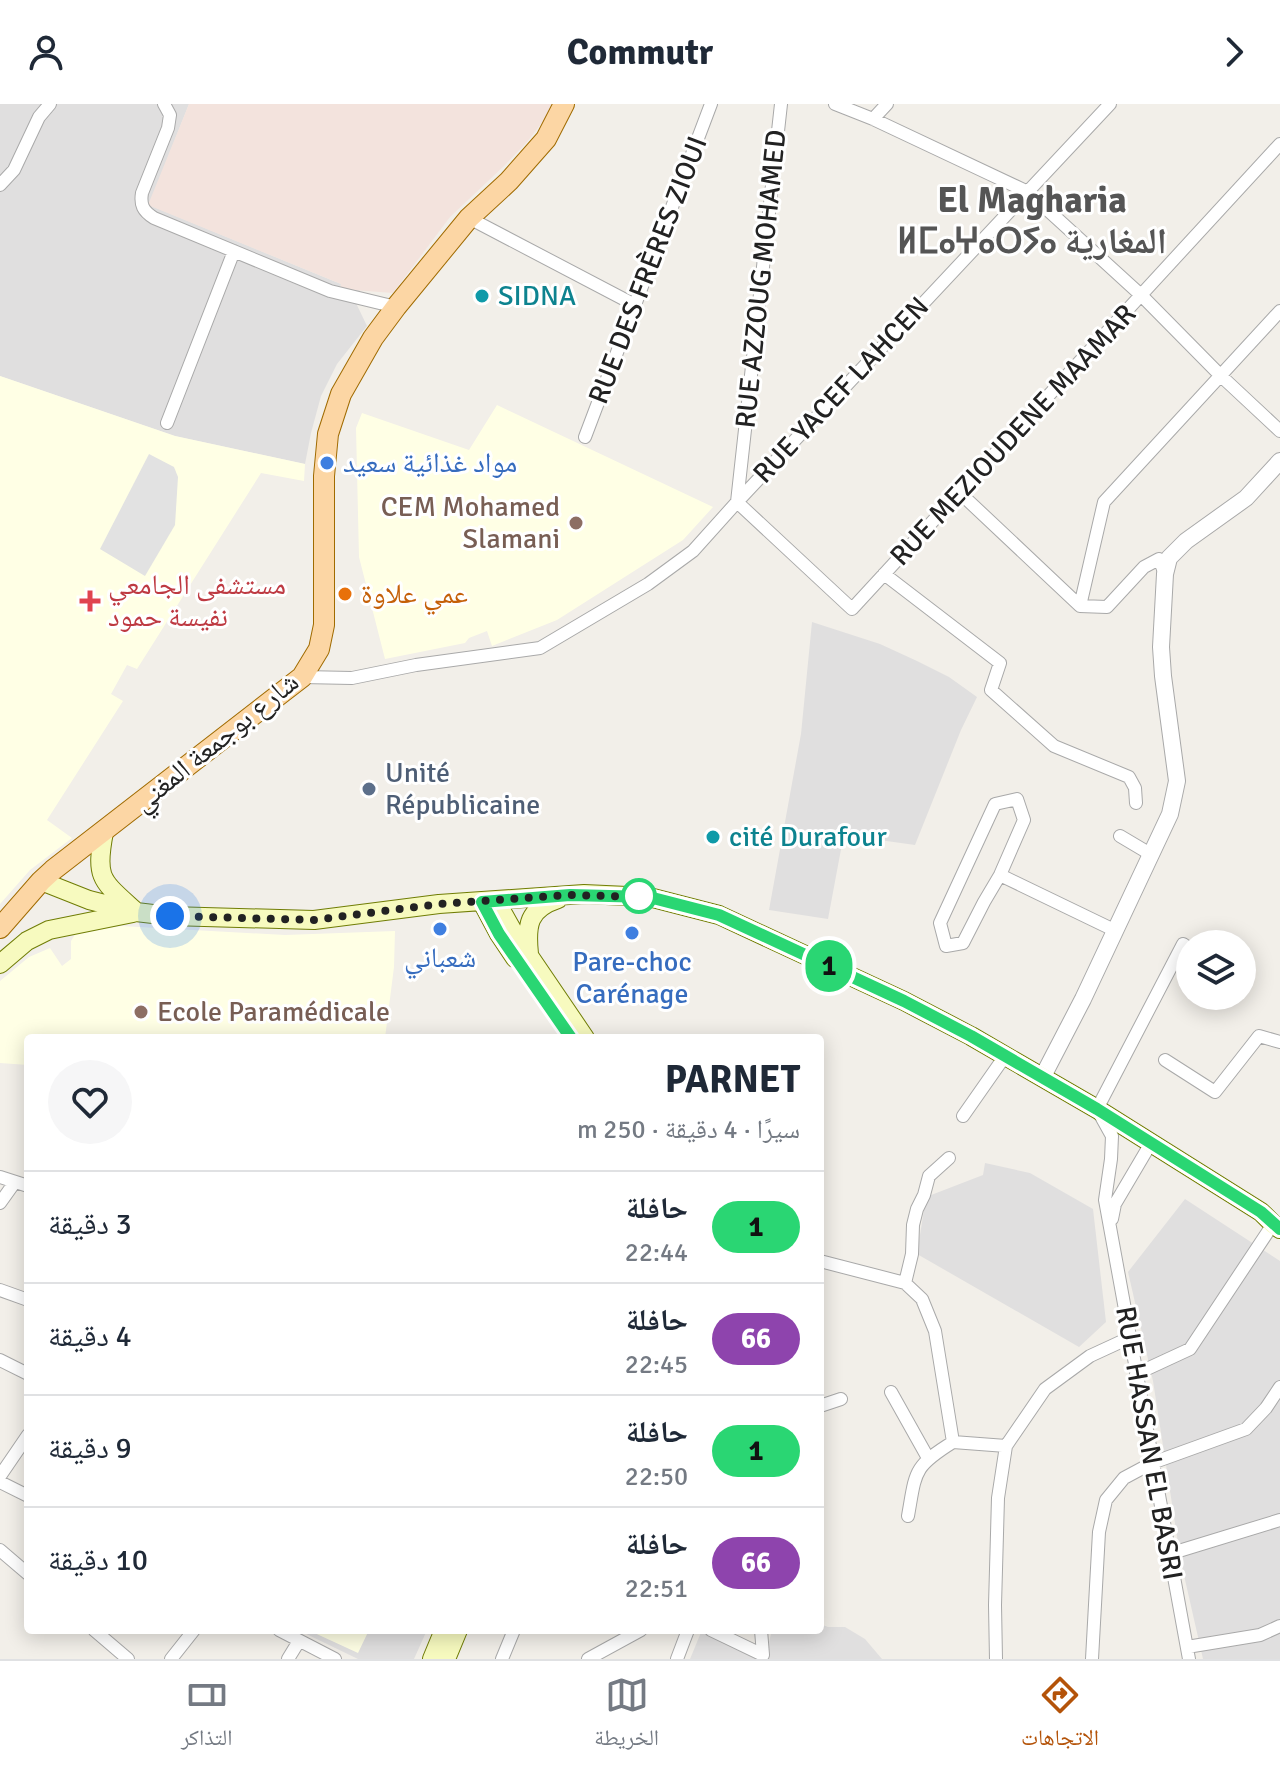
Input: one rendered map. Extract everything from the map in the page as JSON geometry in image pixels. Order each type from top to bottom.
[{"type":"main road","name":"شارع بوجمعة المغني","points":[[0,928],[41,881],[302,677],[319,649],[324,625],[324,476],[328,434],[341,394],[373,338],[396,307],[469,218],[509,181],[546,139],[564,104]]},
{"type":"main road","points":[[104,832],[99,864],[102,875],[107,884],[136,912]]},
{"type":"main road","points":[[41,881],[89,900],[136,912],[170,916],[314,920],[439,904],[570,895],[649,897],[719,915],[904,1001],[1005,1056],[1097,1109],[1261,1212],[1276,1226]]},
{"type":"main road","points":[[529,956],[527,932],[533,914],[546,903],[570,895]]},
{"type":"main road","points":[[489,901],[499,934]]},
{"type":"main road","points":[[489,901],[582,1034]]},
{"type":"main road","points":[[460,903],[499,934],[568,1034]]},
{"type":"main road","points":[[0,964],[27,941],[49,930],[136,912]]},
{"type":"main road","points":[[432,1659],[442,1634]]},
{"type":"main road","points":[[446,1659],[456,1634]]},
{"type":"street","points":[[0,185],[14,170],[39,117],[50,104]]},
{"type":"street","points":[[164,104],[170,115],[168,128],[142,193],[142,207],[146,213],[330,291],[396,307]]},
{"type":"street","name":"RUE DES FRÈRES ZIOUI","points":[[585,437],[711,104]]},
{"type":"street","name":"RUE AZZOUG MOHAMED","points":[[737,502],[781,104]]},
{"type":"street","points":[[835,104],[1028,192],[1142,296],[1280,431]]},
{"type":"street","points":[[873,119],[887,104]]},
{"type":"street","name":"RUE YACEF LAHCEN","points":[[302,677],[352,678],[416,665],[540,648],[648,584],[693,551],[1110,104]]},
{"type":"street","name":"RUE MEZIOUDENE MAAMAR","points":[[737,502],[852,609],[1280,144]]},
{"type":"street","points":[[469,218],[635,305]]},
{"type":"street","points":[[167,423],[234,251]]},
{"type":"street","points":[[1080,606],[1104,502],[1280,311]]},
{"type":"street","points":[[1042,1078],[1083,999],[1170,814],[1177,781],[1161,647],[1165,574],[1169,558],[1186,541],[1246,498],[1280,461]]},
{"type":"street","points":[[959,492],[1080,606],[1107,607],[1144,567],[1159,559],[1165,574]]},
{"type":"street","points":[[884,574],[1000,663],[991,690],[1054,746],[1129,777],[1135,788],[1136,803]]},
{"type":"street","points":[[1017,799],[1024,820],[1000,875],[963,943],[946,946],[940,923],[995,804],[1017,799]]},
{"type":"street","points":[[1120,836],[1152,855]]},
{"type":"street","points":[[1000,875],[1114,930]]},
{"type":"street","points":[[1097,1109],[1176,957]]},
{"type":"street","points":[[1165,1060],[1215,1092],[1259,1036],[1280,1042]]},
{"type":"street","points":[[963,1116],[1005,1056]]},
{"type":"street","name":"RUE HASSAN EL BASRI","points":[[1097,1109],[1112,1136],[1105,1200],[1188,1653]]},
{"type":"street","points":[[1110,1226],[1115,1204],[1151,1143]]},
{"type":"street","points":[[905,1283],[917,1209],[929,1176],[949,1158]]},
{"type":"street","points":[[0,1177],[22,1184]]},
{"type":"street","points":[[0,1203],[22,1184]]},
{"type":"street","points":[[1136,1374],[1190,1349],[1276,1226]]},
{"type":"street","points":[[824,1262],[905,1283],[922,1299],[935,1331],[953,1442]]},
{"type":"street","points":[[0,1290],[24,1299]]},
{"type":"street","points":[[996,1659],[998,1498],[1006,1446],[1045,1389],[1090,1356],[1129,1338]]},
{"type":"street","points":[[0,1360],[24,1372]]},
{"type":"street","points":[[1092,1659],[1099,1532],[1106,1500],[1124,1478],[1152,1463],[1246,1429],[1280,1387]]},
{"type":"street","points":[[891,1392],[928,1458]]},
{"type":"street","points":[[824,1405],[841,1399]]},
{"type":"street","points":[[24,1441],[0,1479],[24,1494]]},
{"type":"street","points":[[908,1516],[915,1476],[928,1458],[953,1442],[1006,1446]]},
{"type":"street","points":[[1169,1554],[1280,1520]]},
{"type":"street","points":[[0,1550],[24,1571]]},
{"type":"street","points":[[1188,1653],[1260,1635],[1280,1626]]},
{"type":"street","points":[[99,1634],[128,1659]]},
{"type":"street","points":[[171,1659],[191,1634]]},
{"type":"street","points":[[286,1634],[335,1659]]},
{"type":"street","points":[[502,1659],[512,1634]]},
{"type":"street","points":[[588,1659],[634,1634]]},
{"type":"street","points":[[677,1659],[686,1634]]},
{"type":"street","points":[[719,1634],[766,1658]]},
{"type":"street","points":[[762,1634],[766,1658]]},
{"type":"street","points":[[288,1659],[299,1641]]},
{"type":"shaded area","points":[[0,104],[189,104],[149,205],[341,284],[340,289],[360,290],[355,301],[367,326],[337,364],[321,396],[305,464],[175,436],[0,376]]},
{"type":"shaded area","points":[[189,104],[552,104],[527,142],[450,217],[393,293],[340,289],[341,284],[148,205]]},
{"type":"shaded area","name":"مستشفى الجامعي نفيسة حمود","points":[[0,376],[175,436],[305,464],[304,481],[261,473],[137,669],[127,665],[111,694],[123,701],[47,820],[72,838],[30,870],[0,904]]},
{"type":"shaded area","name":"CEM Mohamed Slamani","points":[[497,405],[713,507],[683,540],[557,620],[492,646],[487,631],[469,638],[465,643],[385,659],[359,557],[356,428],[362,413],[469,450]]},
{"type":"shaded area","points":[[149,454],[174,467],[178,477],[175,525],[145,576],[100,549]]},
{"type":"shaded area","points":[[812,622],[880,644],[949,677],[977,697],[915,845],[858,837],[856,846],[842,844],[828,919],[769,910],[801,734]]},
{"type":"shaded area","name":"Ecole Paramédicale","points":[[121,926],[285,935],[395,931],[386,1034],[24,1034],[24,1065],[0,1063],[0,981],[29,957],[50,948],[62,966],[71,959],[71,941],[76,933]]},
{"type":"shaded area","points":[[985,1163],[1030,1173],[1093,1209],[1106,1322],[1079,1347],[917,1254],[926,1197],[983,1175]]},
{"type":"shaded area","points":[[1185,1199],[1280,1261],[1280,1659],[1203,1659],[1181,1562],[1153,1381],[1128,1272]]},
{"type":"shaded area","points":[[824,1626],[845,1627],[865,1639],[882,1659],[690,1659],[700,1634],[711,1634],[765,1658],[771,1634],[824,1634]]},
{"type":"shaded area","points":[[306,1634],[425,1634],[414,1659],[358,1659]]},
{"type":"shaded area","points":[[317,1634],[367,1634],[358,1653]]},
{"type":"bus line","name":"1","points":[[568,1034],[499,934],[482,902],[584,894],[649,897],[719,915],[904,1001],[971,1036],[1097,1109],[1261,1212],[1280,1229]]},
{"type":"place","name":"SIDNA","points":[[482,296]]},
{"type":"place","name":"مواد غذائية سعيد","points":[[327,463]]},
{"type":"place","name":"CEM Mohamed Slamani","points":[[576,523]]},
{"type":"place","name":"عمي علاوة","points":[[345,594]]},
{"type":"place","name":"مستشفى الجامعي نفيسة حمود","points":[[90,601]]},
{"type":"place","name":"Unité Républicaine","points":[[369,789]]},
{"type":"place","name":"cité Durafour","points":[[713,837]]},
{"type":"place","name":"شعباني","points":[[440,929]]},
{"type":"place","name":"Pare-choc Carénage","points":[[632,933]]},
{"type":"place","name":"Ecole Paramédicale","points":[[141,1012]]},
{"type":"district","name":"El Magharia ⵍⵎⴰⵖⴰⵔⵢⴰ المغارية","points":[[1032,220]]},
{"type":"route","points":[[170,916],[314,920],[439,904],[584,894],[649,897],[639,896]]}]
